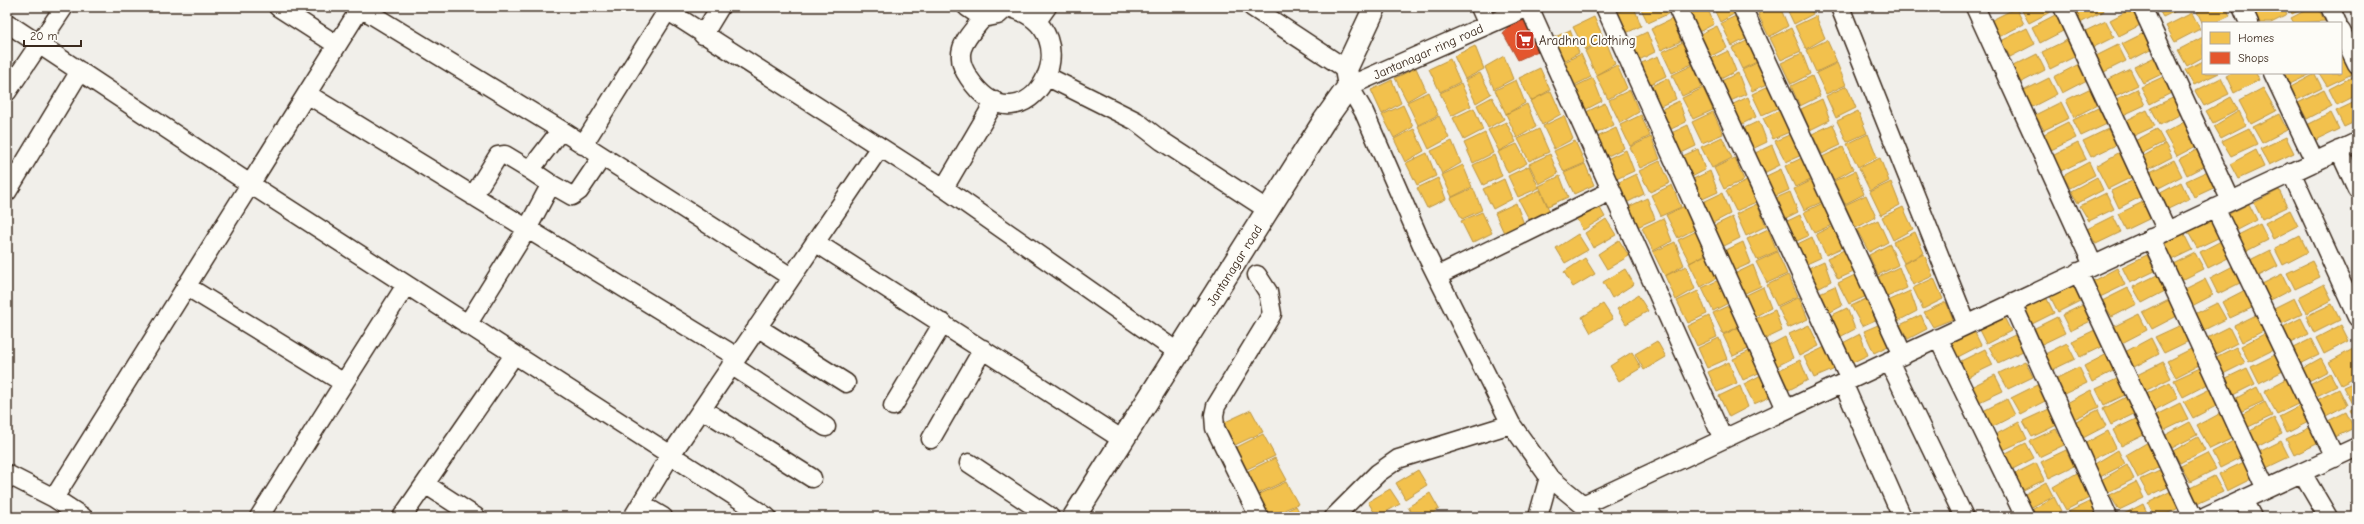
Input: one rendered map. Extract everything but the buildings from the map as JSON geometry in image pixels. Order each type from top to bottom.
[{"type":"street","points":[[7,92],[40,45],[64,7]]},
{"type":"street","points":[[278,7],[338,45]]},
{"type":"street","points":[[54,498],[361,7],[561,130],[791,277]]},
{"type":"street","points":[[703,34],[720,7]]},
{"type":"street","points":[[967,7],[984,18]]},
{"type":"street","points":[[1252,7],[1348,77],[1437,276],[1511,424],[1549,477],[1588,511],[1723,439],[2357,142]]},
{"type":"street","name":"Jantanagar road","points":[[1074,517],[1179,353],[1268,210],[1348,77],[1375,7]]},
{"type":"street","points":[[1480,7],[1488,25]]},
{"type":"street","points":[[1529,7],[1723,439]]},
{"type":"street","name":"Jantanagar ring road","points":[[1348,77],[1488,25],[1529,7]]},
{"type":"street","points":[[1605,7],[1786,409]]},
{"type":"street","points":[[1677,7],[1846,381],[1902,517]]},
{"type":"street","points":[[1742,7],[1964,517]]},
{"type":"street","points":[[1840,7],[1967,325]]},
{"type":"street","points":[[1975,7],[2193,517]]},
{"type":"street","points":[[2063,7],[2266,489]]},
{"type":"street","points":[[2142,7],[2231,201]]},
{"type":"street","points":[[2242,7],[2249,22]]},
{"type":"street","points":[[2330,7],[2337,22]]},
{"type":"street","points":[[1007,8],[1026,14],[1042,14],[1045,33],[1050,47],[1051,62],[1042,86],[1026,100],[1015,105],[1004,107],[974,86],[961,66],[960,52],[984,18],[998,15],[1007,8]]},
{"type":"street","points":[[583,145],[664,9],[944,188],[1179,353]]},
{"type":"street","points":[[7,23],[250,184],[766,517]]},
{"type":"street","points":[[2342,33],[2357,64]]},
{"type":"street","points":[[7,192],[80,71]]},
{"type":"street","points":[[2273,74],[2315,162]]},
{"type":"street","points":[[1046,76],[1136,121],[1162,141],[1268,210]]},
{"type":"street","points":[[307,94],[527,229],[734,361],[826,427]]},
{"type":"street","points":[[944,188],[995,102]]},
{"type":"street","points":[[530,170],[561,130]]},
{"type":"street","points":[[663,517],[637,510],[670,456],[880,147]]},
{"type":"street","points":[[2340,150],[2357,189]]},
{"type":"street","points":[[473,196],[498,156],[505,155],[572,196],[579,191],[602,157]]},
{"type":"street","points":[[2291,172],[2357,317]]},
{"type":"street","points":[[467,325],[527,229],[551,184]]},
{"type":"street","points":[[1437,276],[1611,191]]},
{"type":"street","points":[[2215,208],[2335,458]]},
{"type":"street","points":[[815,242],[1123,440]]},
{"type":"street","points":[[1257,275],[1268,292],[1272,314],[1216,406],[1214,415],[1215,428],[1259,517]]},
{"type":"street","points":[[259,517],[406,285]]},
{"type":"street","points":[[186,286],[344,383]]},
{"type":"street","points":[[2012,303],[2108,517]]},
{"type":"street","points":[[893,406],[943,323]]},
{"type":"street","points":[[757,328],[846,383]]},
{"type":"street","points":[[1938,338],[2025,517]]},
{"type":"street","points":[[931,439],[983,349]]},
{"type":"street","points":[[402,517],[514,355]]},
{"type":"street","points":[[702,409],[812,478]]},
{"type":"street","points":[[1334,517],[1378,473],[1398,459],[1511,424]]},
{"type":"street","points":[[2206,517],[2357,447]]},
{"type":"street","points":[[969,463],[1050,517]]},
{"type":"street","points":[[2302,473],[2328,517]]},
{"type":"street","points":[[7,474],[54,498],[83,517]]},
{"type":"street","points":[[1538,517],[1549,477]]},
{"type":"street","points":[[425,484],[476,517]]},
{"type":"street","points":[[2243,500],[2252,517]]},
{"type":"place","name":"Aradhna Clothing","points":[[1525,40]]}]
